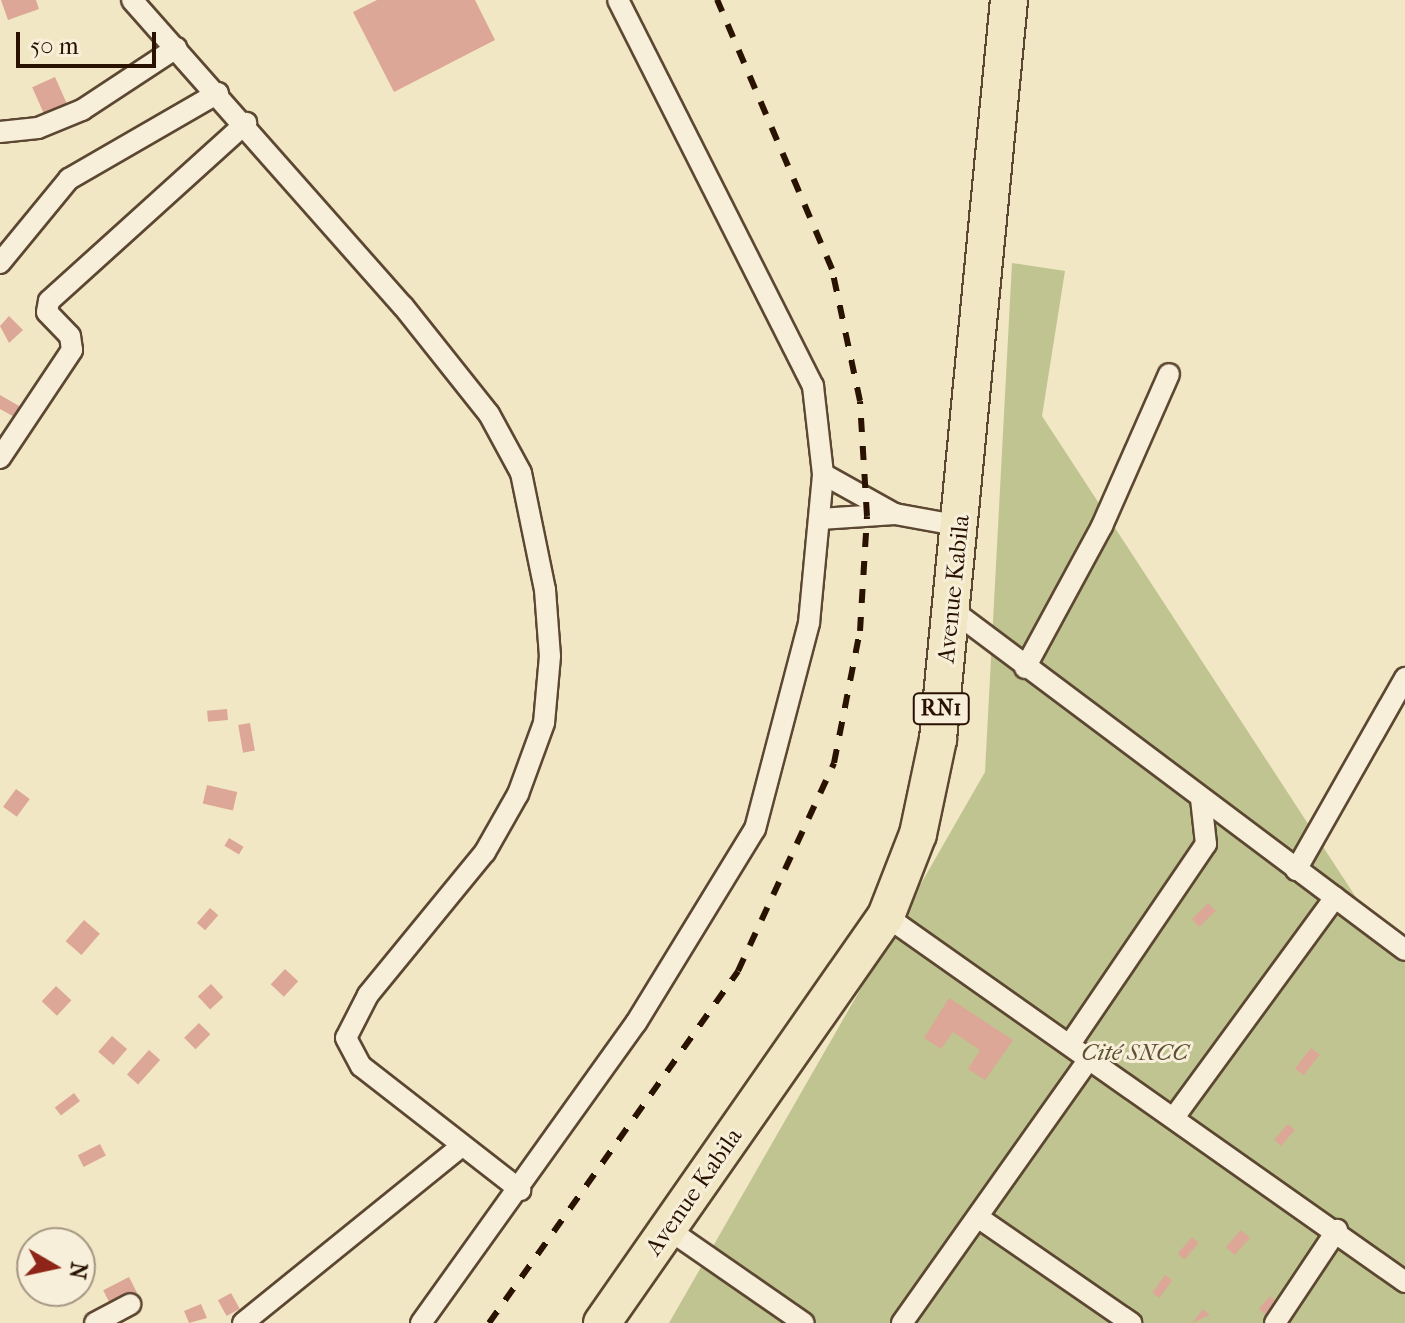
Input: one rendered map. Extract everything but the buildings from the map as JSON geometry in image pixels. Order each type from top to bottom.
[{"type":"highway","name":"Avenue Kabila","points":[[602,1323],[886,916],[918,834],[952,610],[1009,0]]},
{"type":"street","points":[[132,0],[246,123],[489,414],[521,473],[536,528],[550,656],[544,723],[518,794],[446,905],[351,1019],[346,1038],[361,1066],[460,1147],[520,1190]]},
{"type":"street","points":[[421,1323],[520,1190],[636,1023],[755,829],[806,638],[823,474],[813,386],[791,330],[618,0]]},
{"type":"street","points":[[0,132],[38,128],[82,110],[176,48]]},
{"type":"street","points":[[0,263],[69,179],[218,93]]},
{"type":"street","points":[[0,458],[72,350],[70,336],[47,312],[49,301],[246,123]]},
{"type":"street","points":[[1025,668],[1102,526],[1169,374]]},
{"type":"street","points":[[823,474],[895,514]]},
{"type":"street","points":[[820,519],[895,514],[961,526]]},
{"type":"street","points":[[952,610],[1243,832],[1405,950]]},
{"type":"street","points":[[1296,870],[1405,678]]},
{"type":"street","points":[[1201,799],[1206,844]]},
{"type":"street","points":[[1070,1044],[1206,844],[1243,832]]},
{"type":"street","points":[[1175,1116],[1335,897]]},
{"type":"street","points":[[886,916],[1337,1230],[1405,1282]]},
{"type":"street","points":[[902,1323],[1090,1057]]},
{"type":"street","points":[[243,1323],[460,1147]]},
{"type":"street","points":[[979,1218],[1131,1323]]},
{"type":"street","points":[[668,1229],[804,1323]]},
{"type":"street","points":[[1275,1323],[1337,1230]]},
{"type":"street","points":[[95,1323],[130,1304]]},
{"type":"green space","name":"Cité SNCC","points":[[1012,263],[1065,271],[1042,416],[1376,928],[1405,947],[1405,1323],[669,1323],[985,772]]},
{"type":"railway","points":[[489,1323],[738,971],[834,763],[860,631],[867,516],[860,401],[832,269],[717,0]]}]
